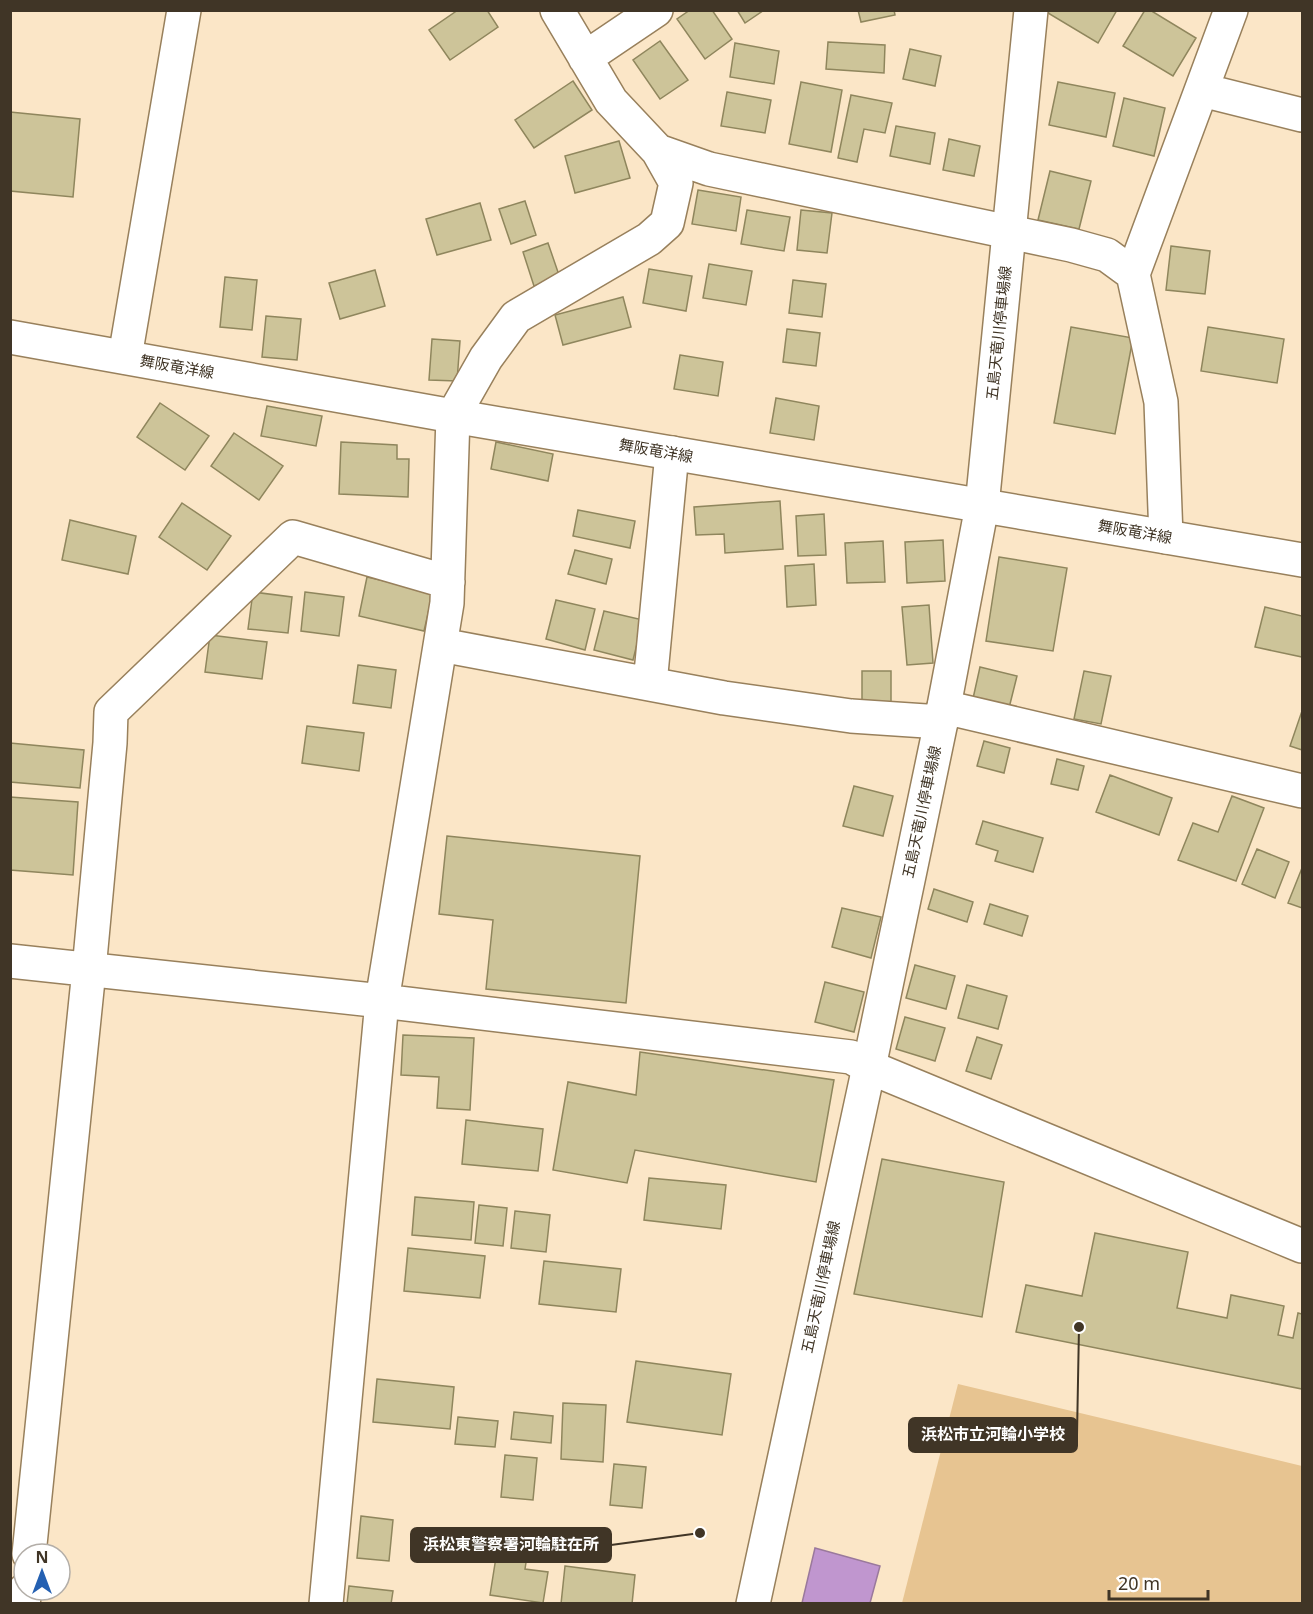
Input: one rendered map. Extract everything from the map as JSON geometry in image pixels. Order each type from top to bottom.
[{"type":"street","points":[[125,357],[184,10]]},
{"type":"street","points":[[327,1604],[382,1001],[447,603],[453,416],[486,358],[516,317],[650,239],[668,223],[676,183],[658,151],[611,100],[557,10]]},
{"type":"street","points":[[585,58],[656,10]]},
{"type":"street","name":"五島天竜川停車場線","points":[[753,1604],[869,1067],[942,715],[982,506],[1031,10]]},
{"type":"street","points":[[1166,537],[1161,402],[1133,274],[1232,10]]},
{"type":"street","points":[[1202,90],[1302,115]]},
{"type":"street","points":[[658,151],[708,169],[1071,245],[1107,255],[1133,274]]},
{"type":"street","name":"舞阪竜洋線","points":[[10,337],[453,416],[1302,560]]},
{"type":"street","points":[[650,684],[672,453]]},
{"type":"street","points":[[30,1542],[89,970],[111,711],[293,537],[448,582]]},
{"type":"street","points":[[441,645],[724,698],[851,716],[942,715],[1302,791]]},
{"type":"street","points":[[10,961],[382,1001],[851,1057],[869,1067],[1302,1246]]},
{"type":"shaded area","points":[[958,1384],[1302,1466],[1302,1603],[902,1603]]},
{"type":"shaded area","points":[[815,1548],[880,1566],[870,1603],[802,1603]]},
{"type":"building","points":[[458,10],[487,10],[498,27],[450,60],[429,30]]},
{"type":"building","points":[[690,10],[712,10],[732,39],[705,59],[677,19]]},
{"type":"building","points":[[737,10],[764,10],[745,23]]},
{"type":"building","points":[[858,10],[894,10],[895,15],[861,22]]},
{"type":"building","points":[[1050,10],[1117,10],[1098,43],[1048,13]]},
{"type":"building","points":[[1145,10],[1150,10],[1196,38],[1173,76],[1123,46]]},
{"type":"building","points":[[660,41],[688,80],[660,99],[633,60]]},
{"type":"building","points":[[828,42],[885,45],[884,73],[826,69]]},
{"type":"building","points":[[735,43],[779,51],[774,84],[730,77]]},
{"type":"building","points":[[910,49],[941,56],[935,86],[903,79]]},
{"type":"building","points":[[573,81],[592,110],[534,148],[515,120]]},
{"type":"building","points":[[801,82],[842,90],[831,152],[789,144]]},
{"type":"building","points":[[1058,82],[1115,93],[1106,137],[1049,125]]},
{"type":"building","points":[[727,92],[771,100],[765,133],[721,126]]},
{"type":"building","points":[[851,95],[892,103],[885,133],[864,129],[857,162],[838,158]]},
{"type":"building","points":[[1124,98],[1165,108],[1154,156],[1113,146]]},
{"type":"building","points":[[10,112],[80,119],[73,197],[10,191]]},
{"type":"building","points":[[896,126],[935,133],[930,164],[890,156]]},
{"type":"building","points":[[949,139],[980,146],[974,176],[943,170]]},
{"type":"building","points":[[619,141],[630,178],[575,193],[565,156]]},
{"type":"building","points":[[1050,171],[1091,181],[1079,229],[1038,220]]},
{"type":"building","points":[[698,190],[741,197],[736,231],[692,224]]},
{"type":"building","points":[[525,201],[536,235],[511,244],[499,209]]},
{"type":"building","points":[[480,203],[491,240],[437,255],[426,219]]},
{"type":"building","points":[[747,210],[790,217],[784,251],[741,244]]},
{"type":"building","points":[[801,210],[832,213],[827,253],[797,250]]},
{"type":"building","points":[[548,243],[560,278],[534,286],[523,252]]},
{"type":"building","points":[[1171,246],[1210,251],[1205,294],[1166,290]]},
{"type":"building","points":[[709,264],[752,271],[746,305],[703,298]]},
{"type":"building","points":[[649,269],[692,276],[686,311],[643,303]]},
{"type":"building","points":[[375,270],[385,306],[340,319],[329,283]]},
{"type":"building","points":[[225,277],[257,280],[252,330],[220,327]]},
{"type":"building","points":[[793,280],[826,284],[822,317],[789,313]]},
{"type":"building","points":[[623,297],[631,327],[563,345],[555,315]]},
{"type":"building","points":[[266,316],[301,319],[297,360],[262,357]]},
{"type":"building","points":[[1071,327],[1133,338],[1115,434],[1054,423]]},
{"type":"building","points":[[1208,327],[1284,339],[1277,383],[1201,371]]},
{"type":"building","points":[[787,329],[820,333],[816,366],[783,362]]},
{"type":"building","points":[[432,339],[460,341],[457,381],[429,380]]},
{"type":"building","points":[[680,355],[723,362],[718,396],[674,389]]},
{"type":"building","points":[[776,398],[819,406],[814,440],[770,433]]},
{"type":"building","points":[[160,403],[209,436],[185,470],[137,437]]},
{"type":"building","points":[[267,406],[322,416],[316,446],[261,436]]},
{"type":"building","points":[[234,433],[283,466],[259,500],[211,466]]},
{"type":"building","points":[[341,442],[397,445],[397,459],[409,459],[408,497],[339,494]]},
{"type":"building","points":[[496,442],[553,454],[548,481],[491,469]]},
{"type":"building","points":[[780,501],[783,549],[725,553],[724,534],[696,535],[694,507]]},
{"type":"building","points":[[182,503],[231,536],[207,570],[159,537]]},
{"type":"building","points":[[578,510],[635,521],[630,548],[573,536]]},
{"type":"building","points":[[824,514],[826,555],[798,556],[796,516]]},
{"type":"building","points":[[70,520],[136,536],[128,574],[62,560]]},
{"type":"building","points":[[943,540],[945,581],[907,583],[905,542]]},
{"type":"building","points":[[883,541],[885,582],[847,583],[845,543]]},
{"type":"building","points":[[575,550],[612,559],[606,584],[568,574]]},
{"type":"building","points":[[999,557],[1067,568],[1053,651],[986,641]]},
{"type":"building","points":[[814,564],[816,605],[787,607],[785,566]]},
{"type":"building","points":[[367,577],[433,592],[424,631],[359,616]]},
{"type":"building","points":[[253,592],[292,597],[288,633],[248,629]]},
{"type":"building","points":[[305,592],[344,597],[339,636],[301,631]]},
{"type":"building","points":[[556,600],[595,609],[585,650],[546,639]]},
{"type":"building","points":[[929,605],[933,663],[907,665],[902,607]]},
{"type":"building","points":[[1265,607],[1302,616],[1302,657],[1255,647]]},
{"type":"building","points":[[604,611],[643,620],[633,660],[594,650]]},
{"type":"building","points":[[210,635],[267,642],[262,679],[205,672]]},
{"type":"building","points":[[358,665],[396,670],[391,708],[353,703]]},
{"type":"building","points":[[980,667],[1017,676],[1008,712],[972,703]]},
{"type":"building","points":[[862,671],[891,671],[891,707],[862,708]]},
{"type":"building","points":[[1084,671],[1111,676],[1101,724],[1074,719]]},
{"type":"building","points":[[1302,711],[1302,750],[1290,746]]},
{"type":"building","points":[[307,726],[364,733],[359,771],[302,763]]},
{"type":"building","points":[[984,741],[1010,748],[1004,773],[977,766]]},
{"type":"building","points":[[10,743],[84,750],[80,788],[10,782]]},
{"type":"building","points":[[1057,759],[1084,766],[1078,790],[1051,784]]},
{"type":"building","points":[[1110,775],[1172,798],[1159,835],[1096,812]]},
{"type":"building","points":[[854,786],[893,796],[883,836],[843,826]]},
{"type":"building","points":[[1232,796],[1264,808],[1236,881],[1178,860],[1193,823],[1218,832]]},
{"type":"building","points":[[10,797],[78,802],[73,875],[10,870]]},
{"type":"building","points":[[983,821],[1043,838],[1033,872],[995,861],[998,851],[976,844]]},
{"type":"building","points":[[447,836],[640,856],[626,1003],[486,989],[493,920],[439,914]]},
{"type":"building","points":[[1257,849],[1289,862],[1275,898],[1242,884]]},
{"type":"building","points":[[1302,868],[1302,908],[1288,903]]},
{"type":"building","points":[[934,889],[973,902],[967,922],[928,909]]},
{"type":"building","points":[[990,904],[1028,916],[1022,936],[984,924]]},
{"type":"building","points":[[842,908],[881,917],[871,958],[832,947]]},
{"type":"building","points":[[915,965],[955,976],[946,1009],[906,998]]},
{"type":"building","points":[[825,982],[864,992],[854,1032],[815,1022]]},
{"type":"building","points":[[967,985],[1007,996],[998,1029],[958,1018]]},
{"type":"building","points":[[905,1017],[945,1028],[935,1061],[896,1049]]},
{"type":"building","points":[[403,1035],[474,1038],[470,1110],[437,1108],[439,1077],[401,1075]]},
{"type":"building","points":[[977,1037],[1002,1045],[991,1079],[966,1071]]},
{"type":"building","points":[[640,1052],[834,1080],[816,1182],[635,1150],[627,1183],[553,1170],[568,1082],[636,1095]]},
{"type":"building","points":[[466,1120],[543,1129],[538,1171],[462,1164]]},
{"type":"building","points":[[882,1159],[1004,1182],[982,1317],[854,1294]]},
{"type":"building","points":[[649,1178],[726,1185],[721,1229],[644,1220]]},
{"type":"building","points":[[415,1197],[474,1202],[471,1240],[412,1235]]},
{"type":"building","points":[[479,1205],[507,1208],[503,1246],[475,1243]]},
{"type":"building","points":[[515,1211],[550,1215],[546,1252],[511,1248]]},
{"type":"building","points":[[1095,1233],[1188,1252],[1177,1308],[1227,1318],[1231,1295],[1284,1306],[1278,1335],[1293,1338],[1298,1313],[1302,1314],[1302,1389],[1016,1332],[1026,1285],[1082,1296]]},
{"type":"building","points":[[408,1248],[485,1256],[480,1298],[404,1291]]},
{"type":"building","points":[[544,1261],[621,1269],[616,1312],[539,1304]]},
{"type":"building","points":[[636,1361],[731,1374],[722,1435],[627,1422]]},
{"type":"building","points":[[377,1379],[454,1387],[450,1429],[373,1422]]},
{"type":"building","points":[[563,1403],[606,1405],[603,1462],[561,1459]]},
{"type":"building","points":[[514,1412],[553,1416],[551,1443],[511,1439]]},
{"type":"building","points":[[458,1417],[498,1421],[495,1447],[455,1444]]},
{"type":"building","points":[[505,1455],[537,1458],[533,1500],[501,1497]]},
{"type":"building","points":[[614,1464],[646,1467],[642,1508],[610,1505]]},
{"type":"building","points":[[361,1516],[393,1520],[389,1561],[357,1558]]},
{"type":"building","points":[[497,1551],[527,1556],[525,1569],[548,1572],[543,1603],[490,1595]]},
{"type":"building","points":[[565,1566],[635,1575],[632,1604],[561,1604]]},
{"type":"building","points":[[349,1586],[393,1591],[391,1604],[347,1604]]},
{"type":"place","name":"浜松市立河輪小学校","points":[[1079,1327]]},
{"type":"place","name":"浜松東警察署河輪駐在所","points":[[700,1533]]}]
